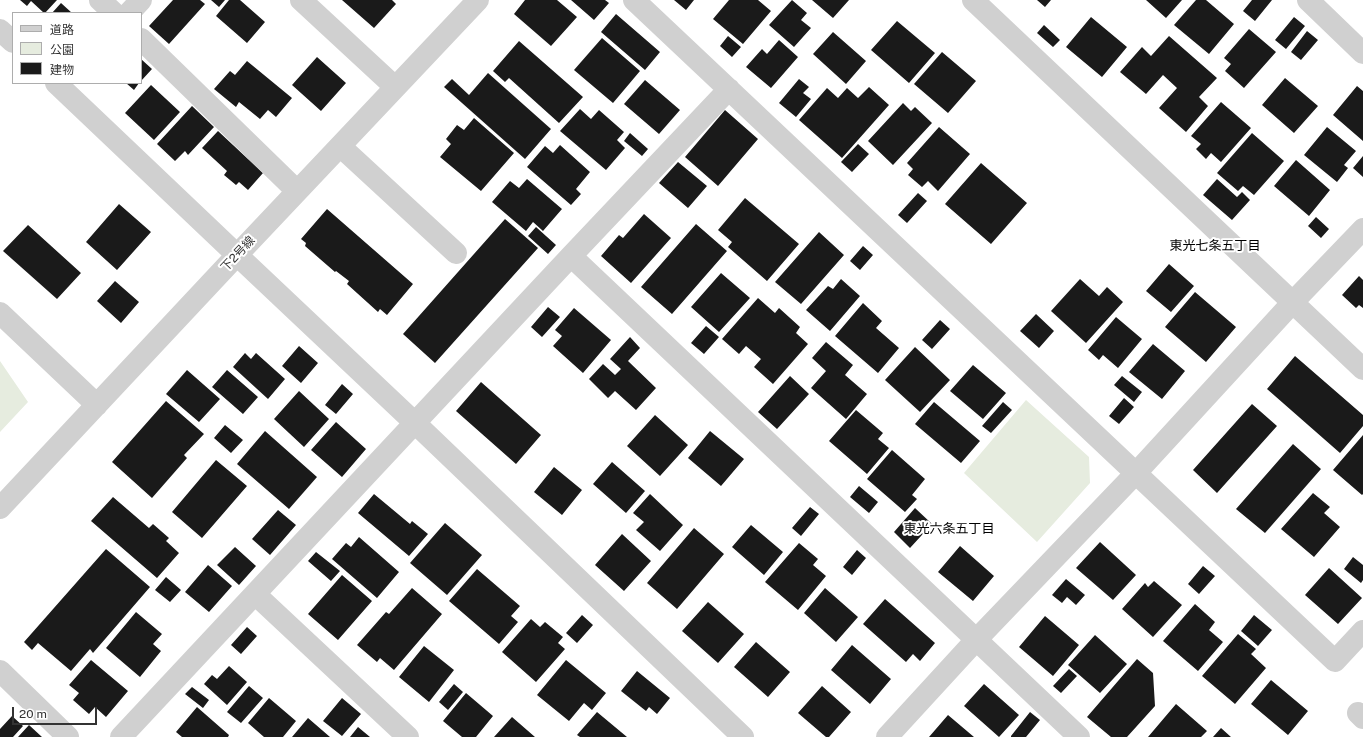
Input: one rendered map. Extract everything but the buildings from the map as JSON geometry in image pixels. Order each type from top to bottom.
[{"type":"street","points":[[100,0],[113,12]]},
{"type":"street","points":[[130,12],[142,0]]},
{"type":"street","points":[[301,0],[395,87]]},
{"type":"street","name":"下2号線","points":[[0,508],[236,255],[478,0]]},
{"type":"street","points":[[634,0],[1335,661],[1363,631]]},
{"type":"street","points":[[973,0],[1363,369]]},
{"type":"street","points":[[1308,0],[1363,53]]},
{"type":"street","points":[[0,30],[12,41]]},
{"type":"street","points":[[142,40],[297,191]]},
{"type":"street","points":[[59,84],[236,255],[415,423],[743,737]]},
{"type":"street","points":[[121,737],[570,256],[729,90]]},
{"type":"street","points":[[340,146],[456,253]]},
{"type":"street","points":[[887,737],[976,640],[1136,473],[1293,302],[1363,229]]},
{"type":"street","points":[[570,256],[1079,737]]},
{"type":"street","points":[[0,313],[97,404]]},
{"type":"street","points":[[255,594],[408,737]]},
{"type":"street","points":[[0,671],[68,737]]},
{"type":"green space","points":[[0,361],[28,402],[0,432]]},
{"type":"green space","points":[[1026,400],[1089,457],[1090,483],[1037,542],[964,473]]},
{"type":"district","name":"東光七条五丁目","points":[[1215,246]]},
{"type":"district","name":"東光六条五丁目","points":[[949,529]]}]
